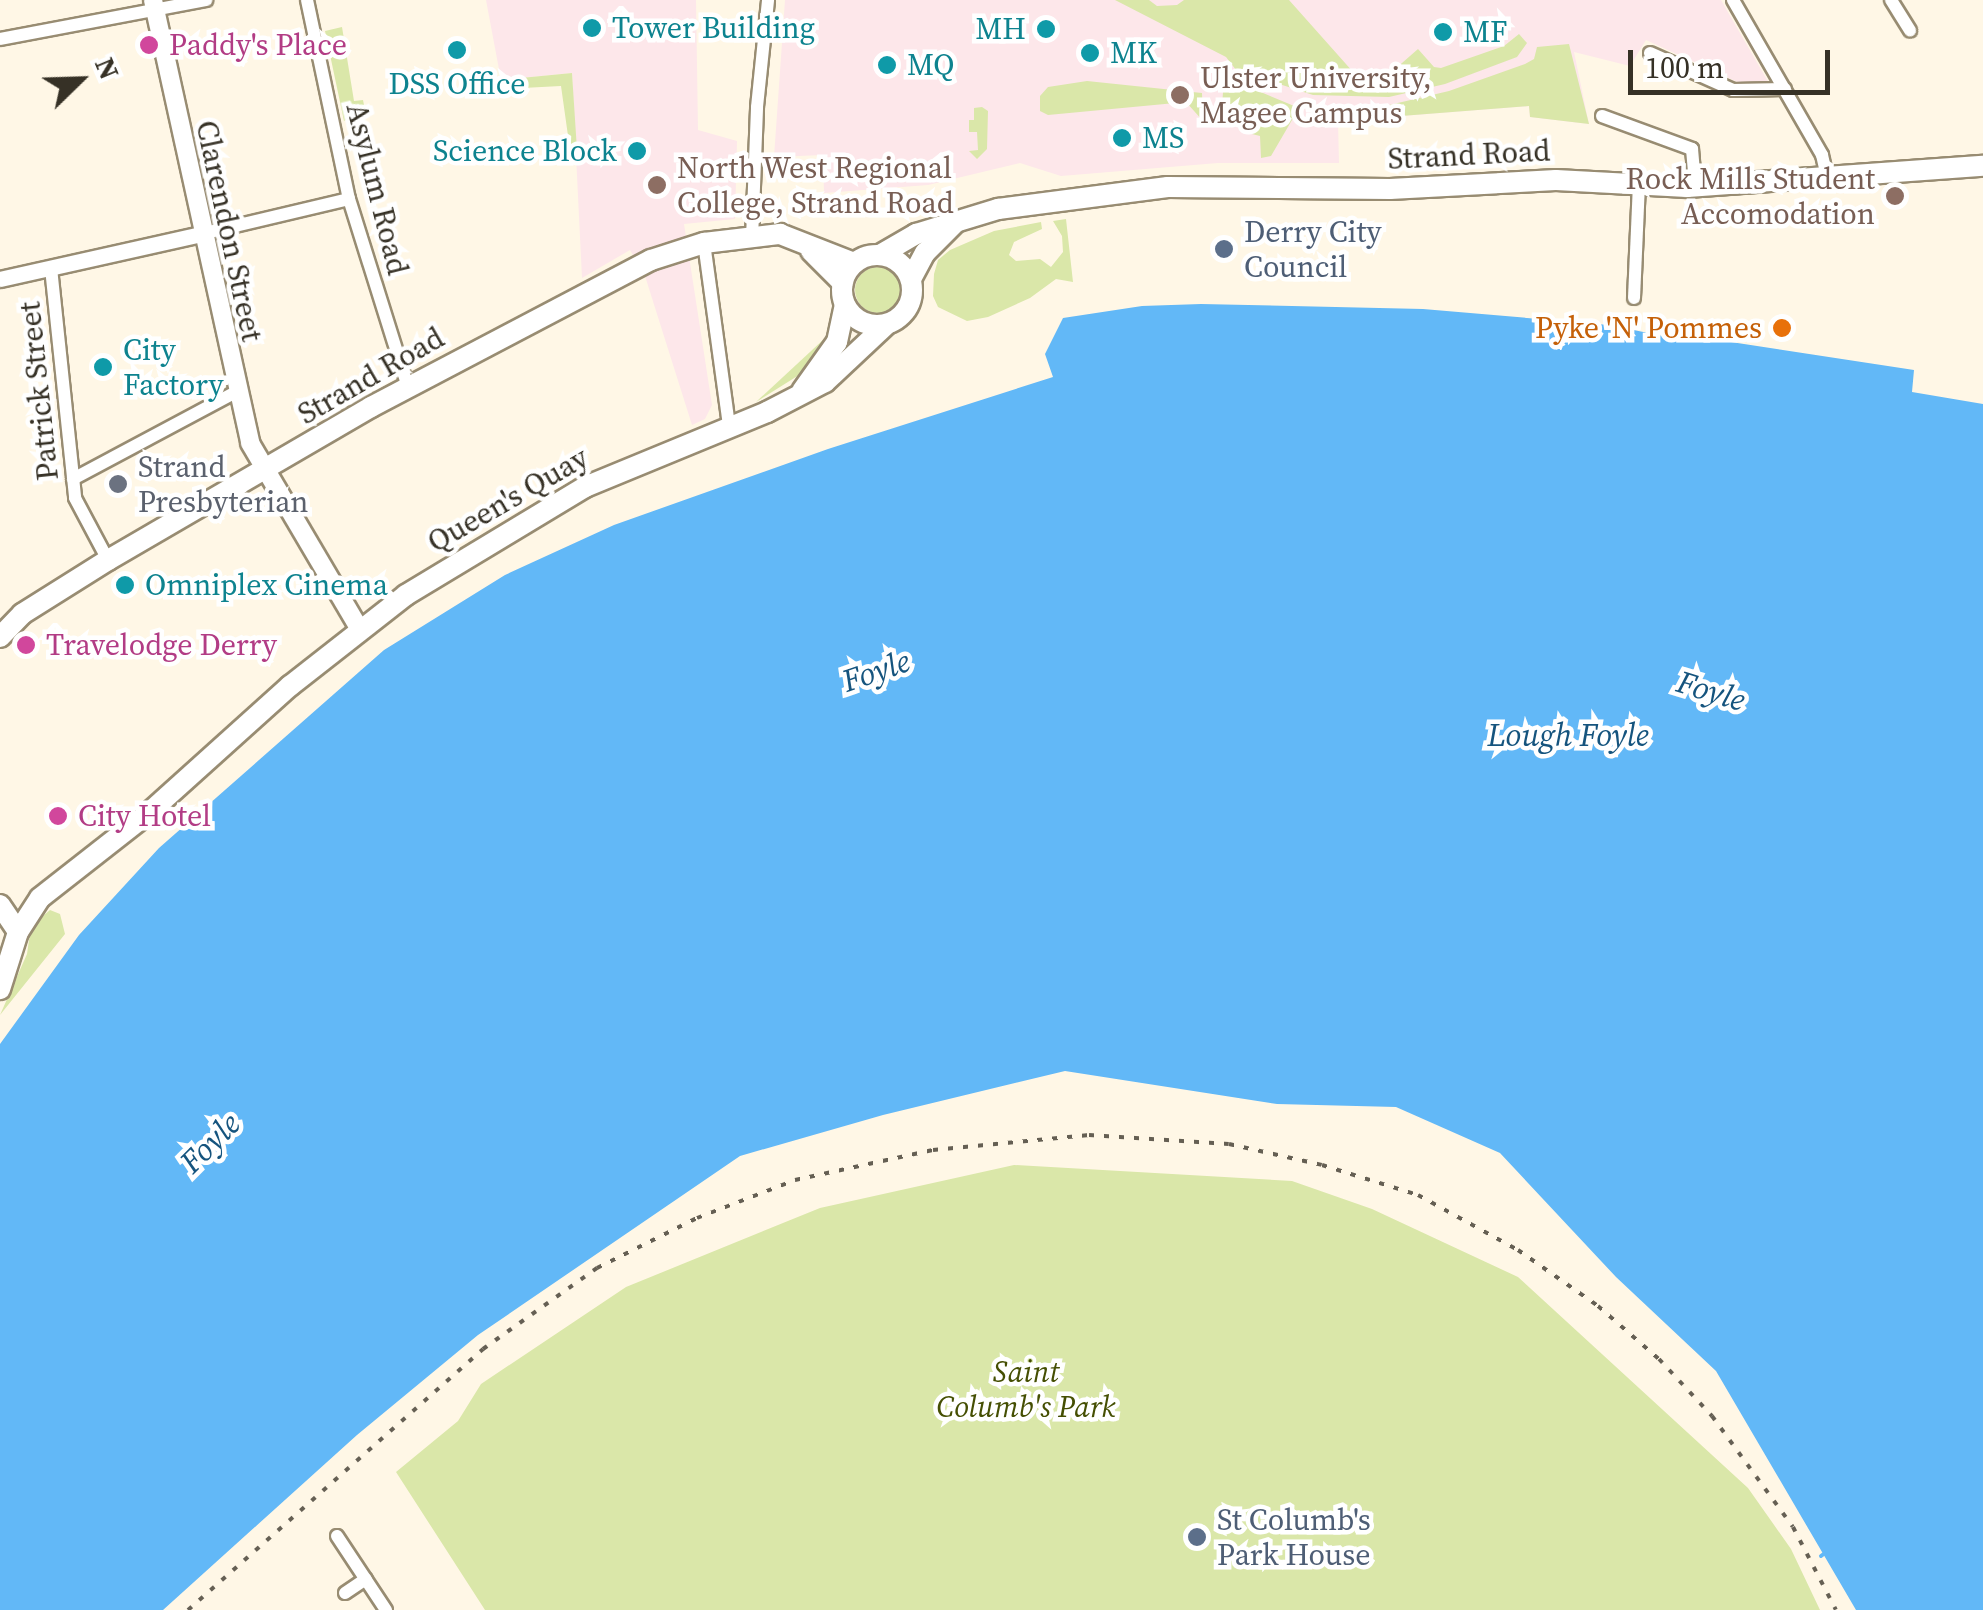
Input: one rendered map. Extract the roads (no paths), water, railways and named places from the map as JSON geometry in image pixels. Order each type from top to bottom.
[{"type":"main road","name":"Clarendon Street","points":[[154,6],[201,234],[250,443],[360,630]]},
{"type":"main road","name":"Strand Road","points":[[880,255],[916,234],[960,218],[1043,200],[1168,187],[1390,189],[1556,180],[1695,187],[1983,166]]},
{"type":"main road","points":[[798,239],[842,283],[845,306],[862,323],[886,325],[908,309],[911,279],[926,253],[960,218]]},
{"type":"main road","name":"Strand Road","points":[[1,631],[108,560],[408,387],[651,260],[704,243],[780,234],[854,263]]},
{"type":"main road","points":[[842,283],[854,263],[880,255],[900,262],[911,279]]},
{"type":"main road","name":"Queen's Quay","points":[[802,391],[837,342],[845,306]]},
{"type":"main road","name":"Queen's Quay","points":[[0,988],[18,932],[40,898],[151,811],[360,630],[462,558],[585,487],[767,412],[825,382],[886,325]]},
{"type":"main road","name":"Queen's Quay","points":[[0,905],[40,898]]},
{"type":"main road","points":[[0,905],[18,932]]},
{"type":"street","points":[[0,38],[154,6],[206,0]]},
{"type":"street","name":"Asylum Road","points":[[307,0],[348,199],[408,387]]},
{"type":"street","points":[[752,239],[757,107],[768,0]]},
{"type":"street","points":[[1734,0],[1822,155],[1828,180]]},
{"type":"street","points":[[1891,0],[1910,30]]},
{"type":"street","points":[[1650,53],[1733,90],[1785,89]]},
{"type":"street","points":[[1602,116],[1692,149],[1695,187]]},
{"type":"street","points":[[1634,298],[1639,185]]},
{"type":"street","points":[[0,279],[348,199]]},
{"type":"street","points":[[704,243],[729,425]]},
{"type":"street","name":"Patrick Street","points":[[51,268],[76,498],[108,560]]},
{"type":"street","points":[[73,479],[236,392]]},
{"type":"street","points":[[337,1536],[386,1610]]},
{"type":"street","points":[[345,1594],[366,1579]]},
{"type":"water","name":"Lough Foyle","points":[[1142,306],[1423,309],[1609,325],[1668,337],[1672,333],[1914,370],[1912,392],[1983,404],[1983,1610],[1856,1610],[1716,1371],[1616,1277],[1500,1153],[1396,1107],[1277,1104],[1065,1071],[883,1115],[740,1156],[478,1335],[357,1435],[163,1610],[0,1610],[0,1044],[79,935],[159,848],[384,650],[505,575],[614,525],[828,449],[1053,377],[1045,354],[1063,318]]},
{"type":"waterway","points":[[1821,1556],[1825,1553]]},
{"type":"railway","points":[[188,1610],[483,1349],[597,1268],[697,1218],[795,1180],[933,1150],[1089,1135],[1229,1144],[1322,1165],[1418,1195],[1518,1250],[1598,1306],[1659,1359],[1712,1416],[1793,1527],[1836,1610]]},
{"type":"place","name":"Tower Building","points":[[592,28]]},
{"type":"place","name":"MH","points":[[1046,29]]},
{"type":"place","name":"MF","points":[[1443,32]]},
{"type":"place","name":"Paddy's Place","points":[[149,45]]},
{"type":"place","name":"DSS Office","points":[[457,50]]},
{"type":"place","name":"MK","points":[[1090,53]]},
{"type":"place","name":"MQ","points":[[887,65]]},
{"type":"place","name":"Ulster University, Magee Campus","points":[[1180,95]]},
{"type":"place","name":"MS","points":[[1122,138]]},
{"type":"place","name":"Science Block","points":[[637,151]]},
{"type":"place","name":"North West Regional College, Strand Road","points":[[657,185]]},
{"type":"place","name":"Rock Mills Student Accomodation","points":[[1895,196]]},
{"type":"place","name":"Derry City Council","points":[[1224,249]]},
{"type":"place","name":"Pyke 'N' Pommes","points":[[1782,328]]},
{"type":"place","name":"City Factory","points":[[103,367]]},
{"type":"place","name":"Strand Presbyterian","points":[[118,484]]},
{"type":"place","name":"Omniplex Cinema","points":[[125,585]]},
{"type":"place","name":"Travelodge Derry","points":[[26,645]]},
{"type":"place","name":"City Hotel","points":[[58,816]]},
{"type":"place","name":"St Columb's Park House","points":[[1197,1537]]},
{"type":"water label","name":"Foyle","points":[[876,671]]},
{"type":"water label","name":"Foyle","points":[[1711,691]]},
{"type":"water label","name":"Foyle","points":[[210,1143]]},
{"type":"park label","name":"Saint Columb's Park","points":[[1026,1389]]}]
